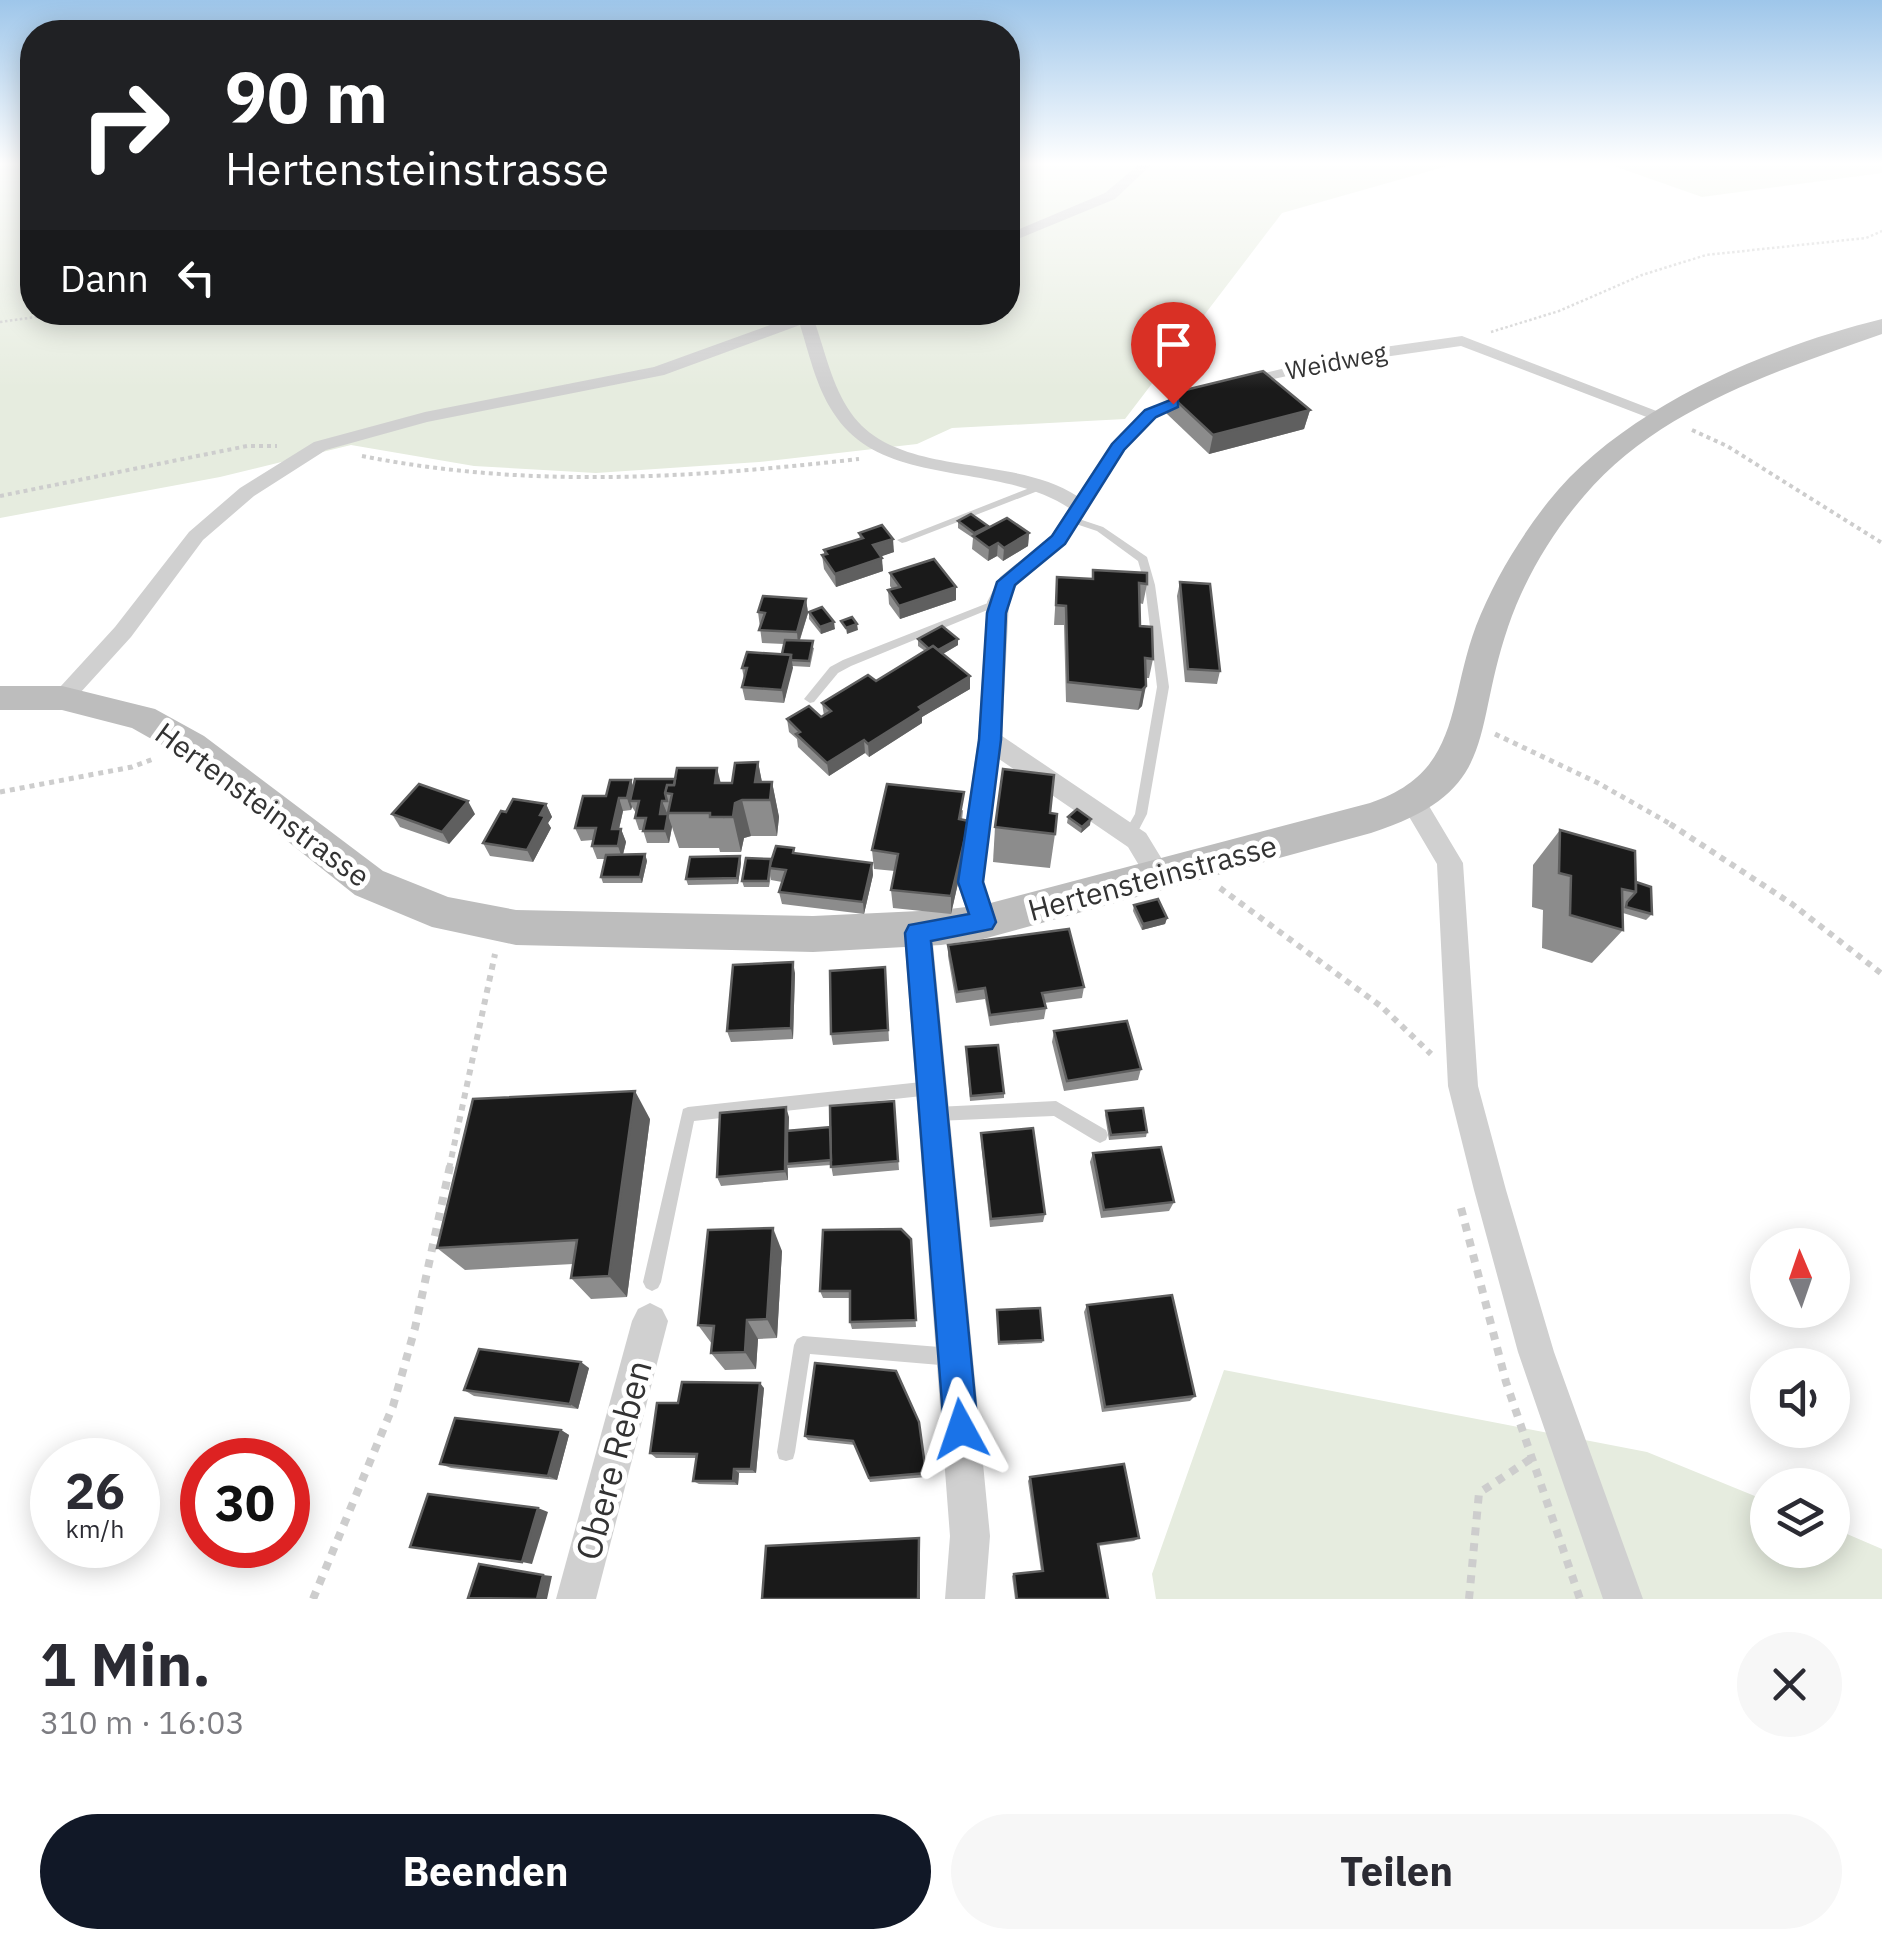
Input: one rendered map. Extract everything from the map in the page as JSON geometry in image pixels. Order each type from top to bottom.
[{"type":"street","points":[[62,698],[122,632],[196,536],[247,492],[320,446],[425,418],[658,371],[788,325]]},
{"type":"street","points":[[816,325],[836,402],[852,426],[896,455],[1045,484],[1077,514]]},
{"type":"street","points":[[1623,1599],[1536,1352],[1490,1190],[1463,1086],[1450,863],[1414,803],[1444,776],[1466,727],[1487,642],[1529,551],[1591,471],[1664,417],[1779,362],[1882,326]]},
{"type":"street","name":"Weidweg","points":[[998,602],[1007,582],[1058,540],[1118,447],[1150,413],[1248,378],[1356,356],[1462,341],[1664,417]]},
{"type":"street","points":[[984,922],[970,882],[990,740],[998,602]]},
{"type":"street","name":"Hertensteinstrasse","points":[[0,698],[62,698],[142,718],[191,745],[369,883],[428,909],[501,926],[724,933],[918,933],[984,922],[1414,803]]},
{"type":"street","points":[[990,740],[1129,834],[1158,874]]},
{"type":"street","points":[[918,933],[970,1536],[964,1599]]},
{"type":"street","name":"Obere Reben","points":[[576,1599],[650,1321]]},
{"type":"lane","points":[[902,540],[1045,484]]},
{"type":"lane","points":[[1077,514],[1142,559],[1150,585],[1163,687],[1141,814],[1129,834]]},
{"type":"lane","points":[[810,699],[834,670],[847,662],[998,602]]},
{"type":"lane","points":[[652,1282],[688,1114],[932,1101],[1056,1108],[1100,1134]]},
{"type":"lane","points":[[786,1452],[803,1345],[955,1358]]},
{"type":"path","points":[[1462,341],[1559,311],[1682,261],[1719,253],[1856,240]]},
{"type":"path","points":[[1664,417],[1727,446],[1882,544]]},
{"type":"path","points":[[0,496],[247,446],[320,446],[384,462],[584,481],[772,469],[896,455]]},
{"type":"path","points":[[1466,727],[1488,731],[1547,756],[1733,860],[1882,974]]},
{"type":"path","points":[[0,792],[132,767],[191,745]]},
{"type":"path","points":[[1198,864],[1232,898],[1382,1007],[1434,1057]]},
{"type":"path","points":[[313,1599],[393,1406],[501,926]]},
{"type":"path","points":[[1468,1599],[1478,1493],[1532,1458]]},
{"type":"shaded area","points":[[0,240],[20,240],[20,325],[1020,325],[1020,240],[1262,240],[1125,419],[952,428],[917,444],[759,462],[596,473],[474,466],[351,445],[220,477],[0,518]]},
{"type":"shaded area","points":[[1224,1370],[1647,1452],[1750,1494],[1750,1568],[1850,1568],[1850,1535],[1882,1549],[1882,1599],[1156,1599],[1152,1574]]},
{"type":"building","points":[[1263,371],[1310,410],[1213,435],[1169,394]]},
{"type":"building","points":[[971,514],[988,526],[974,533],[958,521]]},
{"type":"building","points":[[1007,518],[1029,533],[1004,548],[998,543],[989,548],[973,536]]},
{"type":"building","points":[[882,525],[893,539],[873,545],[882,558],[835,574],[822,555],[827,554],[824,550],[863,538],[859,533]]},
{"type":"building","points":[[934,559],[956,587],[899,606],[888,590],[900,587],[890,573]]},
{"type":"building","points":[[1093,570],[1147,573],[1147,584],[1139,583],[1140,626],[1152,627],[1153,659],[1145,658],[1146,686],[1142,690],[1068,682],[1066,606],[1056,605],[1057,577],[1093,579]]},
{"type":"building","points":[[1180,582],[1210,584],[1220,671],[1188,669]]},
{"type":"building","points":[[763,596],[806,599],[797,632],[759,630],[765,613],[758,612]]},
{"type":"building","points":[[822,607],[834,622],[820,627],[809,612]]},
{"type":"building","points":[[852,617],[857,624],[846,628],[841,621]]},
{"type":"building","points":[[942,626],[958,639],[938,650],[933,646],[929,649],[918,639]]},
{"type":"building","points":[[785,640],[813,641],[809,661],[791,660],[791,655],[782,654]]},
{"type":"building","points":[[933,646],[970,676],[868,744],[864,740],[827,763],[796,734],[800,732],[787,719],[809,706],[821,717],[831,711],[822,703],[868,675],[876,681]]},
{"type":"building","points":[[747,652],[791,655],[782,690],[742,687]]},
{"type":"building","points":[[758,762],[755,782],[772,782],[770,800],[735,803],[733,817],[668,813],[672,794],[665,793],[667,785],[674,785],[677,768],[717,768],[715,783],[732,783],[735,763]]},
{"type":"building","points":[[1003,769],[1054,775],[1050,813],[1057,814],[1055,834],[995,827]]},
{"type":"building","points":[[635,779],[675,779],[674,785],[667,785],[667,801],[662,801],[660,814],[668,814],[665,831],[643,831],[646,818],[635,818],[639,801],[630,801]]},
{"type":"building","points":[[610,780],[631,780],[627,798],[619,798],[612,829],[621,829],[618,846],[592,846],[596,828],[575,828],[583,796],[606,796]]},
{"type":"building","points":[[419,784],[468,801],[442,832],[392,814]]},
{"type":"building","points":[[887,784],[964,792],[959,819],[969,821],[951,896],[891,890],[898,854],[872,850]]},
{"type":"building","points":[[513,799],[546,804],[540,815],[545,816],[527,850],[483,843],[501,811],[506,812]]},
{"type":"building","points":[[1077,809],[1091,819],[1082,827],[1068,817]]},
{"type":"building","points":[[1560,830],[1635,851],[1636,892],[1622,889],[1623,930],[1570,915],[1571,876],[1559,873]]},
{"type":"building","points":[[776,846],[794,848],[793,853],[872,863],[863,902],[779,892],[786,870],[769,868]]},
{"type":"building","points":[[645,854],[640,877],[601,877],[606,855]]},
{"type":"building","points":[[740,856],[737,878],[686,879],[690,857]]},
{"type":"building","points":[[746,858],[771,859],[768,881],[742,881]]},
{"type":"building","points":[[1636,882],[1651,887],[1652,914],[1626,907],[1636,892]]},
{"type":"building","points":[[1158,899],[1167,918],[1143,924],[1134,905]]},
{"type":"building","points":[[1069,929],[1084,987],[1042,993],[1046,1008],[990,1015],[985,988],[957,992],[948,945]]},
{"type":"building","points":[[793,962],[791,1028],[727,1031],[733,965]]},
{"type":"building","points":[[885,967],[888,1030],[831,1034],[830,971]]},
{"type":"building","points":[[1127,1021],[1141,1069],[1067,1081],[1054,1031]]},
{"type":"building","points":[[998,1045],[1004,1093],[971,1096],[966,1047]]},
{"type":"building","points":[[635,1091],[609,1276],[571,1278],[577,1240],[437,1248],[473,1099]]},
{"type":"building","points":[[894,1101],[898,1161],[831,1167],[830,1106]]},
{"type":"building","points":[[786,1107],[785,1171],[717,1177],[720,1113]]},
{"type":"building","points":[[1143,1108],[1147,1132],[1111,1135],[1106,1111]]},
{"type":"building","points":[[830,1127],[831,1160],[787,1164],[787,1131]]},
{"type":"building","points":[[1033,1128],[1045,1214],[991,1219],[981,1133]]},
{"type":"building","points":[[1161,1147],[1174,1202],[1104,1210],[1093,1153]]},
{"type":"building","points":[[773,1228],[767,1319],[747,1320],[745,1352],[711,1353],[714,1326],[698,1325],[708,1230]]},
{"type":"building","points":[[901,1229],[911,1239],[916,1320],[850,1322],[850,1291],[820,1291],[823,1230]]},
{"type":"building","points":[[1172,1295],[1195,1396],[1105,1407],[1087,1305]]},
{"type":"building","points":[[1040,1308],[1043,1340],[999,1342],[997,1310]]},
{"type":"building","points":[[479,1349],[581,1362],[570,1404],[464,1390]]},
{"type":"building","points":[[815,1363],[896,1371],[919,1422],[926,1473],[869,1478],[853,1441],[805,1436]]},
{"type":"building","points":[[682,1382],[760,1383],[751,1469],[734,1469],[733,1481],[693,1481],[697,1454],[650,1453],[657,1403],[678,1403]]},
{"type":"building","points":[[455,1418],[561,1430],[548,1476],[440,1464]]},
{"type":"building","points":[[1124,1464],[1139,1538],[1098,1544],[1108,1599],[1017,1599],[1014,1574],[1043,1571],[1030,1477]]},
{"type":"building","points":[[428,1494],[538,1508],[522,1562],[410,1547]]},
{"type":"building","points":[[919,1538],[918,1599],[762,1599],[766,1546]]},
{"type":"building","points":[[479,1564],[543,1575],[537,1599],[468,1598]]},
{"type":"route","points":[[961,1429],[918,933],[984,922],[970,882],[990,740],[998,602],[1007,582],[1058,540],[1118,447],[1150,413],[1173,404]]}]
